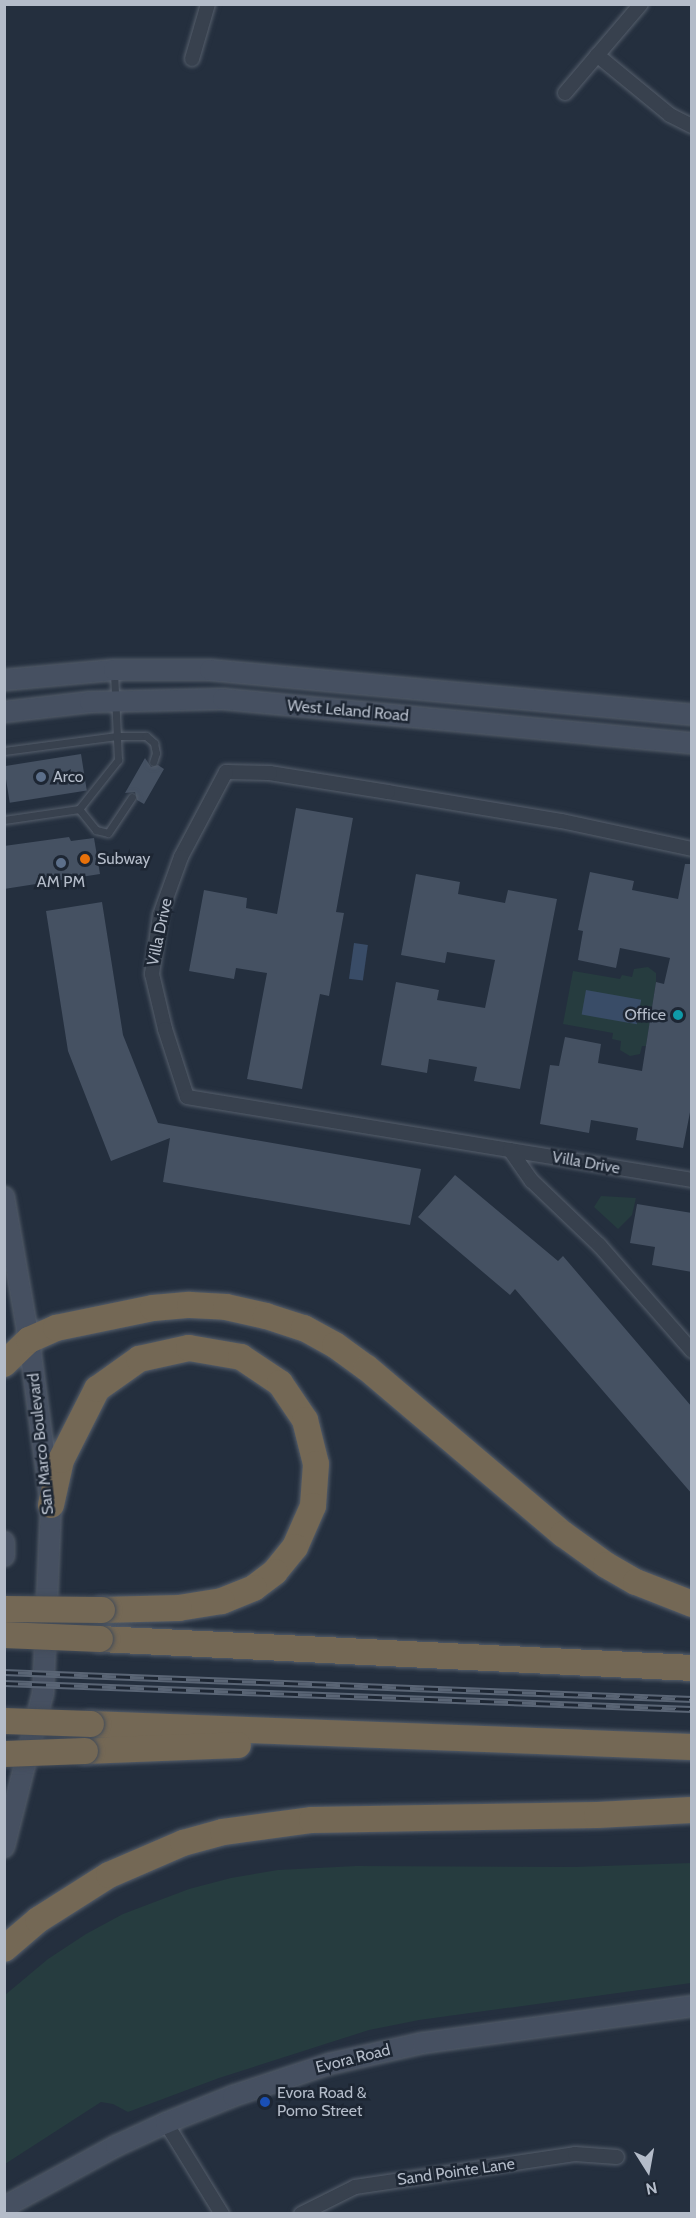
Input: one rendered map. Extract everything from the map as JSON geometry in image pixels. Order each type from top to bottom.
[{"type":"highway","points":[[4,1364],[29,1340],[56,1328],[153,1308],[190,1305],[226,1307],[304,1328],[335,1345],[367,1368],[563,1534],[597,1559],[636,1582],[692,1604]]},
{"type":"highway","points":[[4,1609],[179,1608],[211,1604],[237,1597],[254,1588],[275,1572],[295,1547],[313,1506],[316,1464],[305,1420],[280,1383],[242,1357],[189,1348],[139,1359],[97,1389],[61,1460],[51,1505]]},
{"type":"highway","points":[[4,1635],[692,1668]]},
{"type":"highway","points":[[4,1721],[692,1747]]},
{"type":"highway","points":[[4,1754],[514,1739]]},
{"type":"highway","points":[[4,1949],[38,1920],[109,1875],[173,1847],[224,1832],[312,1820],[597,1815],[692,1810]]},
{"type":"street","points":[[192,59],[208,4]]},
{"type":"street","points":[[565,93],[641,4]]},
{"type":"street","points":[[597,55],[670,116],[692,126]]},
{"type":"street","name":"West Leland Road","points":[[4,680],[114,669],[210,670],[692,715]]},
{"type":"street","name":"West Leland Road","points":[[4,712],[115,700],[223,699],[692,744]]},
{"type":"street","name":"Villa Drive","points":[[692,849],[561,821],[388,792],[270,773],[226,772],[181,857],[160,915],[152,974],[165,1029],[187,1098],[692,1180]]},
{"type":"street","points":[[510,1150],[532,1181],[599,1245],[692,1352]]},
{"type":"street","name":"San Marco Boulevard","points":[[4,1197],[29,1340],[51,1505],[43,1693],[4,1846]]},
{"type":"street","points":[[4,1542],[4,1556]]},
{"type":"street","name":"Evora Road","points":[[4,2207],[116,2146],[166,2123],[281,2079],[375,2052],[692,2006]]},
{"type":"street","points":[[166,2123],[222,2214]]},
{"type":"street","name":"Sand Pointe Lane","points":[[301,2214],[355,2187],[575,2154],[616,2157]]},
{"type":"lane","points":[[4,820],[79,809],[118,760],[114,669]]},
{"type":"lane","points":[[4,751],[117,736],[146,736],[154,743],[156,753],[153,762]]},
{"type":"lane","points":[[79,809],[96,830],[108,834],[132,797]]},
{"type":"green space","points":[[648,967],[656,973],[656,982],[646,1046],[642,1046],[640,1054],[630,1056],[620,1050],[621,1041],[612,1039],[613,1033],[563,1024],[573,971],[620,979],[622,975],[632,977],[634,969]]},
{"type":"green space","points":[[601,1196],[636,1198],[632,1215],[618,1229],[594,1207]]},
{"type":"green space","points":[[691,1863],[691,1983],[419,2020],[369,2030],[219,2078],[128,2112],[113,2104],[101,2102],[5,2164],[5,1995],[48,1959],[86,1934],[123,1914],[189,1889],[231,1878],[278,1870],[356,1866],[574,1867]]},
{"type":"water","points":[[354,943],[368,945],[363,981],[349,979]]},
{"type":"water","points":[[586,990],[641,1000],[637,1024],[582,1015]]},
{"type":"building","points":[[81,754],[87,791],[10,803],[4,766]]},
{"type":"building","points":[[145,758],[151,767],[158,765],[164,769],[144,804],[137,800],[135,792],[125,793]]},
{"type":"building","points":[[296,808],[353,818],[336,912],[344,913],[329,996],[320,994],[302,1089],[247,1079],[267,973],[236,968],[234,979],[189,971],[204,890],[247,898],[246,908],[277,914]]},
{"type":"building","points":[[69,837],[71,841],[94,838],[100,874],[4,889],[4,846]]},
{"type":"building","points":[[685,864],[692,864],[692,1102],[683,1148],[636,1140],[638,1128],[591,1120],[589,1133],[540,1124],[550,1065],[559,1066],[565,1037],[601,1044],[598,1063],[642,1071],[656,982],[664,984],[670,958],[620,948],[616,968],[578,960],[583,931],[578,930],[590,872],[634,881],[632,890],[678,899]]},
{"type":"building","points":[[416,874],[460,882],[458,894],[505,903],[508,890],[557,899],[520,1089],[474,1081],[477,1067],[429,1059],[427,1073],[381,1065],[396,982],[439,990],[437,1000],[485,1008],[495,960],[447,952],[445,963],[401,955]]},
{"type":"building","points":[[102,902],[123,1035],[158,1123],[421,1169],[410,1225],[163,1182],[170,1138],[111,1161],[68,1051],[46,911]]},
{"type":"building","points":[[455,1175],[558,1261],[563,1256],[692,1407],[692,1494],[515,1289],[510,1295],[418,1217]]},
{"type":"building","points":[[637,1204],[692,1213],[692,1272],[652,1265],[655,1247],[630,1243]]},
{"type":"railway","points":[[4,1672],[692,1699]]},
{"type":"railway","points":[[4,1683],[692,1709]]},
{"type":"place","name":"Arco","points":[[41,777]]},
{"type":"place","name":"Subway","points":[[85,859]]},
{"type":"place","name":"AM PM","points":[[61,863]]},
{"type":"place","name":"Office","points":[[678,1015]]},
{"type":"place","name":"Evora Road & Pomo Street","points":[[265,2102]]}]
